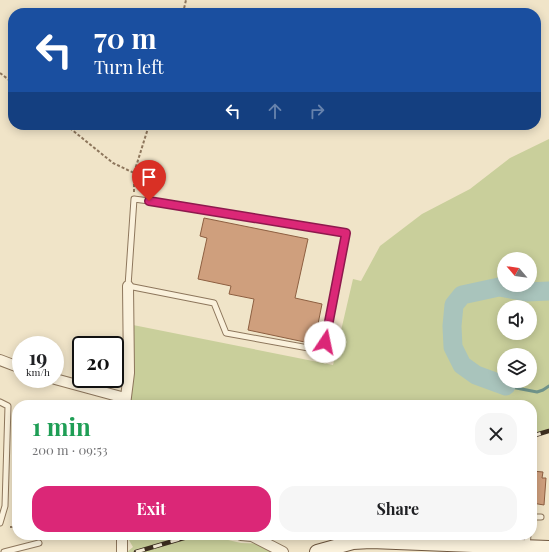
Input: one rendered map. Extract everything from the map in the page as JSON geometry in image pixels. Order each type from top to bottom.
[{"type":"main road","points":[[317,552],[354,542],[371,541],[476,542],[502,540],[549,548]]},
{"type":"street","points":[[125,400],[128,373],[128,286]]},
{"type":"street","points":[[0,360],[12,365]]},
{"type":"street","points":[[64,382],[119,400]]},
{"type":"street","points":[[122,540],[122,552]]},
{"type":"street","points":[[260,540],[283,552]]},
{"type":"lane","points":[[134,199],[346,233],[325,342],[314,349],[226,333],[214,303],[128,286],[134,199]]},
{"type":"lane","points":[[0,402],[8,406],[5,506],[0,523]]},
{"type":"lane","points":[[537,518],[541,518]]},
{"type":"lane","points":[[4,552],[39,543]]},
{"type":"path","points":[[0,73],[8,79]]},
{"type":"path","points":[[72,130],[113,163],[134,173]]},
{"type":"path","points":[[134,199],[134,173],[147,130]]},
{"type":"green space","points":[[549,139],[549,433],[545,431],[537,432],[537,400],[125,400],[128,324],[333,365],[353,279],[361,281],[380,246],[422,214],[470,189],[510,158]]},
{"type":"green space","points":[[129,540],[228,540],[241,543],[269,544],[283,552],[127,552],[133,547]]},
{"type":"building","points":[[204,218],[308,239],[295,298],[322,304],[314,344],[248,330],[254,299],[229,294],[231,286],[198,279],[207,238],[200,236]]},
{"type":"building","points":[[537,471],[543,472],[542,478],[546,478],[544,505],[537,504]]},
{"type":"waterway","points":[[497,383],[476,375],[462,365],[453,347],[452,326],[454,305],[462,295],[499,287],[527,292],[549,291]]},
{"type":"waterway","points":[[516,388],[537,392],[549,386]]},
{"type":"railway","points":[[537,435],[549,431]]},
{"type":"railway","points":[[136,552],[177,540]]},
{"type":"route","points":[[149,201],[346,233],[325,342]]}]
